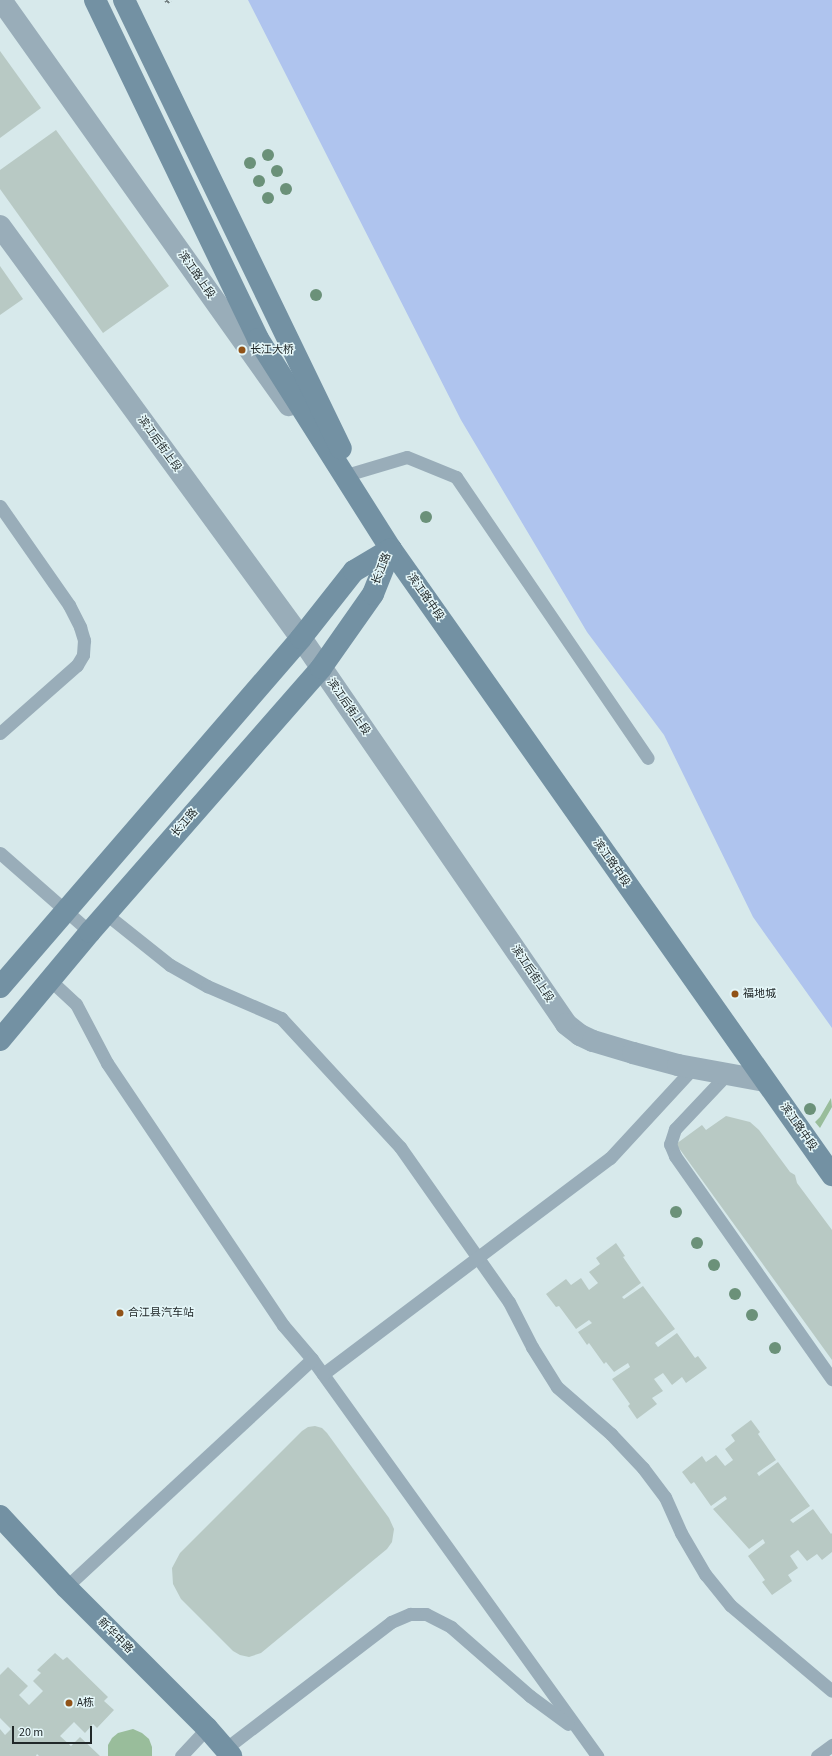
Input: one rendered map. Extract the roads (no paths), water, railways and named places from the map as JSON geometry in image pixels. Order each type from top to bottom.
[{"type":"main road","points":[[95,0],[258,339],[391,549]]},
{"type":"main road","points":[[124,0],[391,549]]},
{"type":"main road","name":"长江路","points":[[2,985],[301,638],[354,571],[391,549]]},
{"type":"main road","name":"长江路","points":[[0,1040],[90,932],[321,668],[373,594],[391,549]]},
{"type":"main road","name":"滨江路中段","points":[[391,549],[832,1175]]},
{"type":"main road","points":[[2,985],[26,1007]]},
{"type":"main road","name":"新华中路","points":[[0,1516],[66,1587],[207,1728],[228,1752]]},
{"type":"street","name":"滨江路上段","points":[[1,0],[391,549]]},
{"type":"street","name":"滨江后街上段","points":[[0,226],[301,638],[566,1024],[580,1035],[593,1041],[633,1053],[693,1068],[766,1081]]},
{"type":"lane","points":[[353,473],[406,457],[456,477],[648,758]]},
{"type":"lane","points":[[0,506],[69,605],[80,627],[84,640],[83,655],[77,665],[0,733]]},
{"type":"lane","points":[[0,853],[90,932]]},
{"type":"lane","points":[[106,914],[170,965],[207,986],[281,1018],[400,1147],[509,1302],[532,1347],[557,1387],[611,1434],[643,1468],[664,1497],[681,1534],[705,1574],[730,1605],[832,1691]]},
{"type":"lane","points":[[50,980],[76,1004],[107,1063],[283,1325],[323,1374],[597,1756]]},
{"type":"lane","points":[[323,1374],[610,1158],[693,1068]]},
{"type":"lane","points":[[726,1074],[676,1129],[670,1144],[675,1156],[832,1379]]},
{"type":"lane","points":[[66,1587],[312,1359]]},
{"type":"lane","points":[[228,1752],[391,1622],[410,1614],[426,1614],[451,1627],[530,1696],[579,1731]]},
{"type":"lane","points":[[181,1756],[207,1728]]},
{"type":"lane","points":[[817,1756],[832,1745]]},
{"type":"water","points":[[248,0],[832,0],[832,1028],[753,917],[664,735],[587,632],[461,420]]},
{"type":"place","name":"长江大桥","points":[[242,350]]},
{"type":"place","name":"福地城","points":[[735,994]]},
{"type":"place","name":"合江县汽车站","points":[[120,1313]]},
{"type":"place","name":"A栋","points":[[69,1703]]}]
